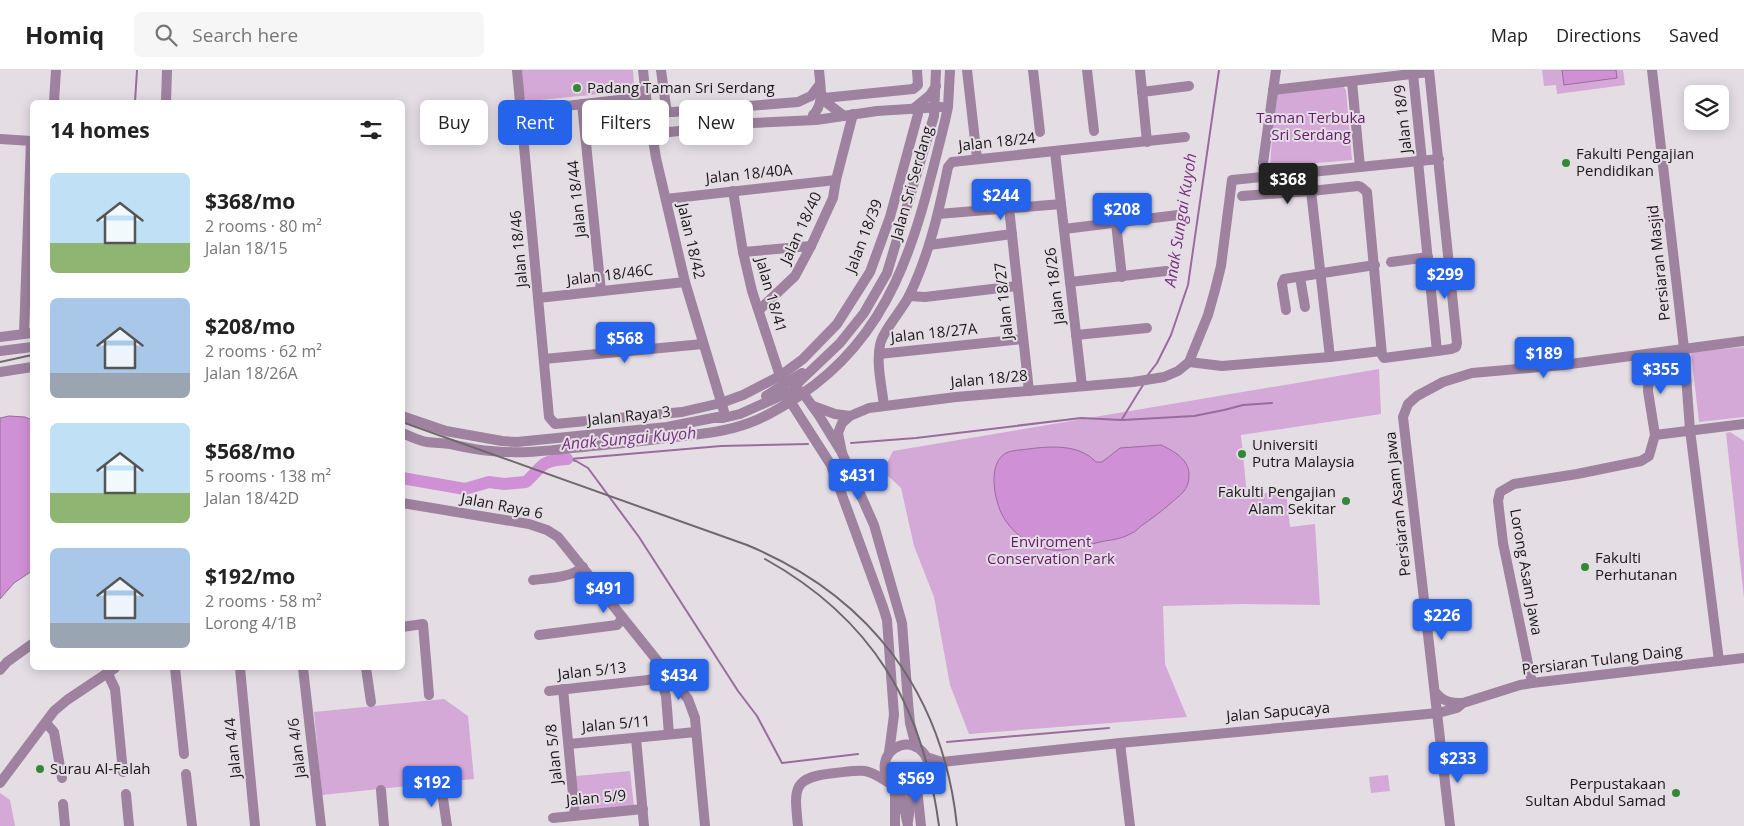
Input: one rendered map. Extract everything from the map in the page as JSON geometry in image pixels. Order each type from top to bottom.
[{"type":"street","points":[[54,100],[56,70]]},
{"type":"street","points":[[166,100],[167,70]]},
{"type":"street","name":"Jalan 18/46","points":[[517,70],[520,100]]},
{"type":"street","name":"Jalan 18/42","points":[[643,70],[646,100]]},
{"type":"street","points":[[661,70],[668,112],[798,102],[821,92],[913,89],[918,85],[917,70]]},
{"type":"street","points":[[813,115],[818,108],[821,92],[819,70]]},
{"type":"street","name":"Jalan Sri Serdang","points":[[840,343],[864,313],[887,273],[935,107],[936,70]]},
{"type":"street","name":"Jalan Sri Serdang","points":[[799,394],[834,368],[859,342],[878,316],[897,281],[919,224],[948,107],[950,70]]},
{"type":"street","points":[[968,70],[977,158]]},
{"type":"street","points":[[1033,70],[1040,132]]},
{"type":"street","points":[[1087,70],[1094,131]]},
{"type":"street","points":[[1140,70],[1147,142]]},
{"type":"street","points":[[1264,163],[1276,70]]},
{"type":"street","name":"Persiaran Masjid","points":[[1652,70],[1684,348],[1690,430],[1719,661]]},
{"type":"street","points":[[1242,196],[1311,192],[1358,186],[1367,192],[1384,358],[1456,347],[1429,71],[1352,82],[1273,90]]},
{"type":"street","name":"Jalan 18/9","points":[[1413,74],[1437,351]]},
{"type":"street","points":[[1352,82],[1360,167]]},
{"type":"street","points":[[916,112],[936,86]]},
{"type":"street","points":[[1142,92],[1189,86]]},
{"type":"street","points":[[821,92],[830,106],[845,114]]},
{"type":"street","points":[[619,100],[646,97]]},
{"type":"street","points":[[572,105],[582,104]]},
{"type":"street","points":[[800,120],[813,115],[916,112],[935,107],[948,107]]},
{"type":"street","points":[[669,132],[830,119],[840,121],[849,129],[868,112]]},
{"type":"street","points":[[916,112],[923,120],[928,135]]},
{"type":"street","name":"Jalan 18/39","points":[[555,424],[682,412],[721,403],[743,395],[780,376],[803,359],[837,324],[870,272],[890,217],[916,112]]},
{"type":"street","points":[[830,119],[845,114]]},
{"type":"street","name":"Jalan 18/40","points":[[759,310],[795,276],[812,246],[833,198],[849,129],[845,114]]},
{"type":"street","name":"Jalan 18/24","points":[[884,406],[879,354],[880,341],[909,296],[929,245],[948,167],[952,162],[1185,137]]},
{"type":"street","points":[[0,140],[30,141]]},
{"type":"street","name":"Jalan 18/46","points":[[524,145],[549,416],[555,424]]},
{"type":"street","name":"Jalan 18/44","points":[[586,145],[601,291]]},
{"type":"street","name":"Jalan 18/42","points":[[654,145],[685,282],[725,415]]},
{"type":"street","name":"Jalan 18/26","points":[[1055,152],[1082,386]]},
{"type":"street","points":[[1382,353],[1222,366],[1189,362],[1208,315],[1215,290],[1232,180],[1438,159]]},
{"type":"street","points":[[1329,170],[1331,189]]},
{"type":"street","name":"Jalan 18/40A","points":[[666,199],[836,180]]},
{"type":"street","name":"Jalan 18/41","points":[[733,191],[743,252],[752,291],[780,376]]},
{"type":"street","points":[[1311,192],[1330,357]]},
{"type":"street","points":[[938,214],[1061,204]]},
{"type":"street","name":"Jalan 18/27","points":[[1009,208],[1029,391]]},
{"type":"street","points":[[1064,229],[1178,215]]},
{"type":"street","points":[[1116,223],[1122,276]]},
{"type":"street","points":[[929,245],[1012,234]]},
{"type":"street","points":[[0,337],[28,333],[30,237]]},
{"type":"street","points":[[743,252],[812,246]]},
{"type":"street","points":[[1391,262],[1428,257]]},
{"type":"street","points":[[1286,310],[1282,281],[1284,279],[1375,265]]},
{"type":"street","points":[[1070,282],[1166,271]]},
{"type":"street","points":[[1300,276],[1305,308]]},
{"type":"street","name":"Jalan 18/46C","points":[[538,298],[685,282]]},
{"type":"street","points":[[909,296],[925,297],[1017,286]]},
{"type":"street","points":[[1076,335],[1148,328]]},
{"type":"street","name":"Jalan 18/27A","points":[[879,354],[1023,339]]},
{"type":"street","name":"Persiaran Asam Jawa","points":[[1450,826],[1403,417],[1408,404],[1429,388],[1472,373],[1563,365],[1744,341]]},
{"type":"street","points":[[840,343],[799,382],[798,413],[831,465],[884,607],[887,620],[894,715],[889,753],[884,767],[885,775],[894,786],[908,824]]},
{"type":"street","name":"Jalan Raya 3","points":[[405,417],[446,432],[517,442],[667,427],[725,415],[750,405],[790,382],[840,343]]},
{"type":"street","points":[[544,359],[703,344]]},
{"type":"street","points":[[0,351],[30,347]]},
{"type":"street","name":"Lorong Asam Jawa","points":[[1532,683],[1503,543],[1498,501],[1500,492],[1514,484],[1641,461],[1649,456],[1655,434],[1648,391],[1649,370],[1657,353]]},
{"type":"street","name":"Jalan 18/28","points":[[850,416],[869,408],[884,406],[1150,380],[1178,372],[1189,362]]},
{"type":"street","points":[[1,372],[30,366]]},
{"type":"street","points":[[799,394],[813,406],[842,453],[874,525],[902,624],[910,723],[916,747],[926,757],[942,762]]},
{"type":"street","points":[[712,418],[723,418],[740,414],[799,394]]},
{"type":"street","name":"Jalan Raya 3","points":[[405,434],[427,442],[492,452],[620,444],[711,433],[751,423],[799,394]]},
{"type":"street","points":[[813,406],[835,414],[850,416]]},
{"type":"street","points":[[777,409],[798,413]]},
{"type":"street","points":[[842,453],[838,433],[842,423],[850,416]]},
{"type":"street","points":[[1655,434],[1744,424]]},
{"type":"street","name":"Jalan Raya 6","points":[[405,504],[520,523],[547,530],[558,537],[623,618],[662,672],[688,699],[696,732],[705,826]]},
{"type":"street","points":[[533,580],[570,575],[583,568]]},
{"type":"street","points":[[539,635],[617,625],[623,618]]},
{"type":"street","points":[[405,626],[423,624],[429,695]]},
{"type":"street","points":[[0,670],[7,662],[30,645]]},
{"type":"street","name":"Persiaran Tulang Daing","points":[[1438,713],[1520,685],[1744,658]]},
{"type":"street","points":[[0,783],[54,711],[111,670],[123,772]]},
{"type":"street","points":[[175,670],[184,754]]},
{"type":"street","name":"Jalan 4/4","points":[[240,670],[255,826]]},
{"type":"street","name":"Jalan 4/6","points":[[303,670],[321,826]]},
{"type":"street","points":[[366,670],[370,702]]},
{"type":"street","points":[[662,672],[669,734]]},
{"type":"street","name":"Jalan 5/13","points":[[549,691],[648,680],[662,672]]},
{"type":"street","name":"Jalan 5/8","points":[[563,689],[575,816]]},
{"type":"street","points":[[1436,693],[1450,703],[1463,703]]},
{"type":"street","name":"Jalan Sapucaya","points":[[942,762],[1438,713]]},
{"type":"street","points":[[46,723],[54,732],[62,778]]},
{"type":"street","name":"Jalan 5/11","points":[[569,744],[696,732]]},
{"type":"street","points":[[636,738],[644,826]]},
{"type":"street","points":[[1120,743],[1130,826]]},
{"type":"street","points":[[889,753],[902,745],[916,747]]},
{"type":"street","points":[[926,757],[929,770]]},
{"type":"street","points":[[798,826],[795,799],[798,788],[808,778],[866,771],[876,774],[894,786],[915,788],[923,783],[929,770],[942,762]]},
{"type":"street","points":[[186,774],[192,826]]},
{"type":"street","points":[[441,785],[446,826]]},
{"type":"street","points":[[894,786],[895,826]]},
{"type":"street","points":[[908,824],[915,788]]},
{"type":"street","points":[[915,788],[921,826]]},
{"type":"street","points":[[381,790],[384,826]]},
{"type":"street","points":[[126,794],[129,826]]},
{"type":"street","points":[[63,804],[65,826]]},
{"type":"street","name":"Jalan 5/9","points":[[553,818],[643,809]]},
{"type":"green space","name":"Padang Taman Sri Serdang","points":[[519,70],[633,70],[634,85],[630,91],[540,100],[522,98]]},
{"type":"green space","points":[[1542,70],[1623,70],[1625,85],[1557,94],[1556,85],[1544,86]]},
{"type":"green space","name":"Taman Terbuka Sri Serdang","points":[[1342,85],[1346,90],[1352,160],[1270,167],[1275,95],[1279,92]]},
{"type":"green space","points":[[1744,347],[1744,417],[1699,422],[1691,352]]},
{"type":"green space","name":"Enviroment Conservation Park","points":[[1379,369],[1381,414],[1241,435],[1247,495],[1286,491],[1290,527],[1315,524],[1320,605],[1163,606],[1165,664],[1187,717],[969,734],[950,685],[934,597],[914,546],[901,488],[883,471],[893,451]]},
{"type":"green space","points":[[1730,432],[1744,441],[1744,598],[1726,433]]},
{"type":"green space","points":[[444,699],[468,716],[474,779],[322,795],[314,712]]},
{"type":"green space","points":[[630,771],[634,807],[580,813],[576,776]]},
{"type":"green space","points":[[1388,775],[1390,791],[1371,793],[1369,777]]},
{"type":"green space","points":[[0,793],[10,800],[15,826],[0,826]]},
{"type":"shaded area","points":[[1562,70],[1616,70],[1617,78],[1564,85]]},
{"type":"shaded area","points":[[9,416],[30,419],[30,572],[14,583],[0,599],[0,418]]},
{"type":"shaded area","points":[[1161,445],[1176,453],[1184,461],[1189,470],[1189,481],[1181,495],[1135,532],[1127,536],[1067,550],[1043,548],[1034,545],[1017,534],[1000,510],[996,496],[995,471],[1000,458],[1008,452],[1055,447],[1073,449],[1089,456],[1096,462],[1102,462],[1120,448]]},
{"type":"waterway","points":[[135,100],[137,70]]},
{"type":"waterway","name":"Anak Sungai Kuyoh","points":[[1147,376],[1157,363],[1171,335],[1188,285],[1219,70]]},
{"type":"waterway","name":"Anak Sungai Kuyoh","points":[[1122,419],[1143,385]]},
{"type":"waterway","name":"Anak Sungai Kuyoh","points":[[851,443],[916,438],[1081,418],[1122,420],[1194,416],[1243,405],[1272,403]]},
{"type":"waterway","name":"Anak Sungai Kuyoh","points":[[570,459],[721,446],[808,444]]},
{"type":"waterway","points":[[567,459],[576,461],[588,468],[639,537],[738,691],[757,716],[782,763],[858,754]]},
{"type":"waterway","name":"Anak Sungai Kuyoh","points":[[405,479],[465,489],[489,482],[504,484],[526,482],[543,465],[552,461],[567,459]]},
{"type":"waterway","points":[[947,742],[1109,728]]},
{"type":"railway","points":[[0,362],[30,355]]},
{"type":"railway","points":[[405,423],[747,545],[791,566],[830,592],[864,621],[893,655],[917,692],[936,733],[949,778],[957,826]]},
{"type":"railway","points":[[765,559],[803,583],[836,609],[863,638],[886,670],[905,705],[920,742],[931,783],[939,826]]},
{"type":"place","name":"Padang Taman Sri Serdang","points":[[577,88]]},
{"type":"place","name":"Fakulti Pengajian Pendidikan","points":[[1566,163]]},
{"type":"place","name":"Universiti Putra Malaysia","points":[[1242,454]]},
{"type":"place","name":"Fakulti Pengajian Alam Sekitar","points":[[1346,501]]},
{"type":"place","name":"Fakulti Perhutanan","points":[[1585,567]]},
{"type":"place","name":"Surau Al-Falah","points":[[40,769]]},
{"type":"place","name":"Perpustakaan Sultan Abdul Samad","points":[[1676,793]]}]
